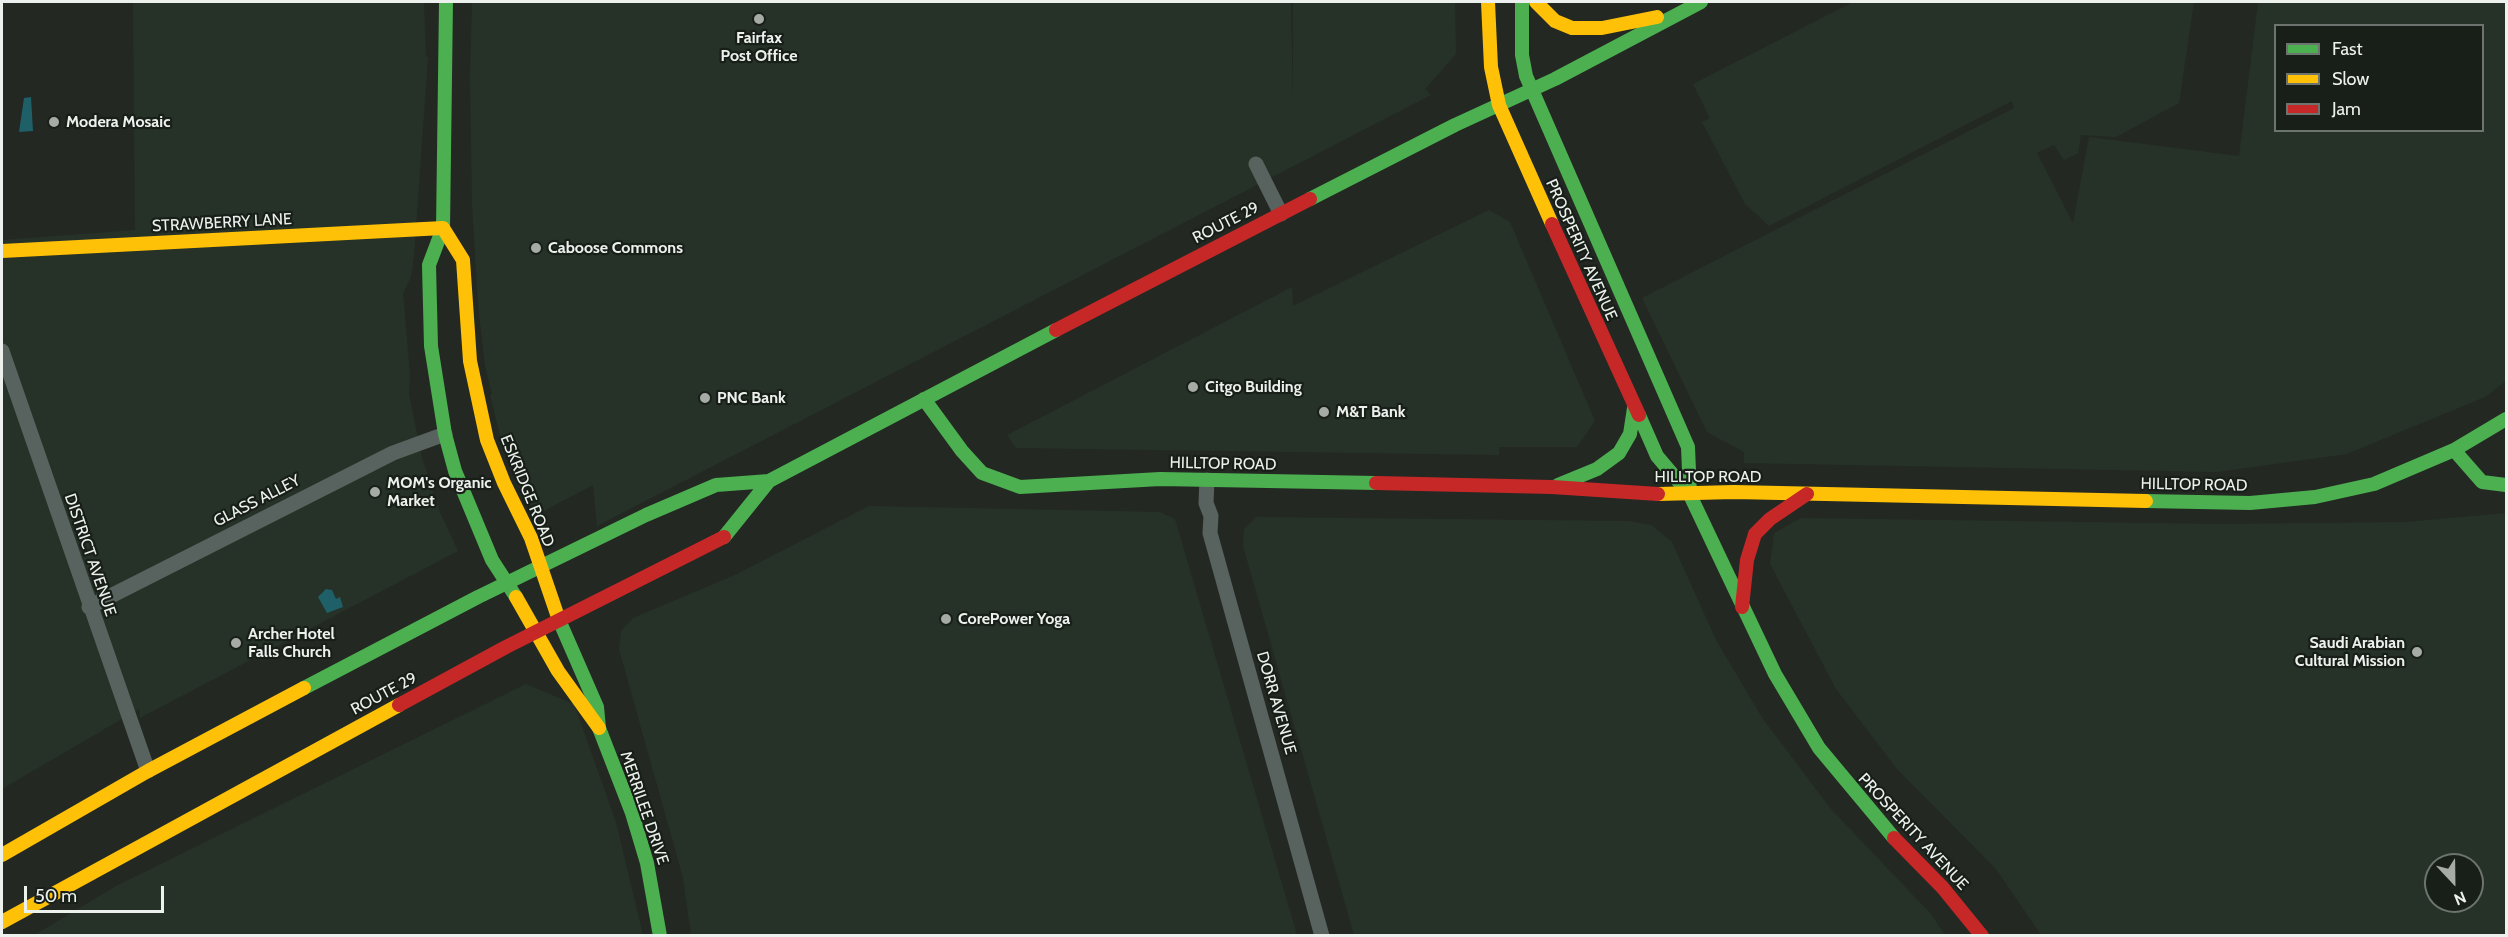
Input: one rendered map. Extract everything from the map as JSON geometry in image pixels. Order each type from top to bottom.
[{"type":"main road","points":[[447,2],[443,228],[429,265],[431,346],[445,434],[455,471],[473,518],[507,584]]},
{"type":"main road","name":"PROSPERITY AVENUE","points":[[1488,2],[1491,67],[1499,105],[1657,456],[1690,495],[1742,608],[1784,690],[1819,748],[1881,825],[1951,897],[1982,936]]},
{"type":"main road","name":"PROSPERITY AVENUE","points":[[1522,2],[1522,55],[1531,90],[1688,447],[1690,495]]},
{"type":"main road","points":[[1536,2],[1547,15],[1562,25],[1585,30],[1684,10]]},
{"type":"main road","name":"ROUTE 29","points":[[2,855],[148,771],[507,584],[646,515],[716,485],[769,481],[1281,213],[1531,90],[1701,2]]},
{"type":"main road","name":"STRAWBERRY LANE","points":[[2,251],[443,228]]},
{"type":"main road","name":"ESKRIDGE ROAD","points":[[443,228],[463,260],[470,361],[487,440],[504,483],[531,538],[559,621],[577,658]]},
{"type":"main road","name":"HILLTOP ROAD","points":[[924,399],[982,474],[1020,487],[1160,479],[1552,487],[1690,495],[1734,492],[2250,503],[2287,501],[2374,484],[2454,450],[2506,419]]},
{"type":"main road","points":[[1552,487],[1597,469],[1619,453],[1630,434],[1634,408]]},
{"type":"main road","points":[[2454,450],[2482,482],[2506,485]]},
{"type":"main road","name":"ROUTE 29","points":[[2,922],[537,632],[728,535],[769,481]]},
{"type":"main road","points":[[1742,608],[1748,560],[1755,534],[1775,515],[1807,494]]},
{"type":"main road","name":"MERRILEE DRIVE","points":[[507,584],[558,671],[599,728],[632,813],[647,863],[660,936]]},
{"type":"main road","name":"MERRILEE DRIVE","points":[[577,658],[597,707],[599,728]]},
{"type":"street","points":[[1256,164],[1281,213]]},
{"type":"street","name":"DISTRICT AVENUE","points":[[2,351],[89,607],[148,771]]},
{"type":"street","name":"GLASS ALLEY","points":[[89,607],[383,458],[445,434]]},
{"type":"street","name":"DORR AVENUE","points":[[1207,480],[1206,503],[1211,516],[1210,533],[1322,936]]},
{"type":"shaded area","points":[[133,2],[424,2],[426,57],[428,57],[414,256],[411,277],[403,293],[410,374],[409,394],[422,458],[439,510],[458,551],[140,718],[139,709],[2,789],[2,240],[135,230]]},
{"type":"shaded area","points":[[472,2],[1291,2],[1293,104],[1293,2],[1455,2],[1456,54],[1425,89],[1431,95],[597,526],[593,485],[536,515],[518,486],[502,443],[490,395],[492,394],[485,366],[478,306],[472,205],[470,75]]},
{"type":"shaded area","points":[[1853,2],[2194,2],[2179,103],[2116,137],[2081,135],[2078,153],[2064,160],[2054,145],[2037,153],[2073,223],[2089,137],[2239,156],[2258,2],[2506,2],[2506,381],[2485,397],[2347,454],[2217,472],[1744,463],[1744,452],[1707,432],[1642,298],[2014,108],[2012,101],[1769,226],[1745,204],[1702,122],[1710,118],[1693,84]]},
{"type":"shaded area","points":[[1489,210],[1510,222],[1595,421],[1577,447],[1499,447],[1499,455],[1016,448],[1007,435],[1292,287],[1293,306]]},
{"type":"shaded area","points":[[869,506],[1160,512],[1175,519],[1297,935],[691,935],[683,878],[619,649],[621,631],[633,618],[737,574]]},
{"type":"shaded area","points":[[2506,513],[2506,935],[2041,935],[1996,869],[1897,769],[1836,689],[1770,564],[1774,533],[1801,518],[2222,524],[2406,522]]},
{"type":"shaded area","points":[[1256,517],[1629,521],[1651,525],[1672,542],[1716,640],[1763,719],[1831,809],[1931,914],[1945,935],[1354,935],[1243,546],[1244,529]]},
{"type":"shaded area","points":[[526,684],[574,704],[616,822],[643,935],[33,936],[116,886]]},
{"type":"water","points":[[31,97],[33,131],[19,132],[24,98]]},
{"type":"water","points":[[326,589],[332,590],[336,599],[340,597],[343,607],[327,613],[318,597]]},
{"type":"traffic: fast","points":[[446,2],[443,228],[429,265],[431,346],[445,434],[455,471],[492,560],[516,597]]},
{"type":"traffic: fast","points":[[1522,2],[1522,55],[1526,76],[1688,447],[1690,495]]},
{"type":"traffic: fast","points":[[1310,199],[1455,125],[1555,79],[1701,2]]},
{"type":"traffic: fast","points":[[724,537],[769,481],[1056,330]]},
{"type":"traffic: fast","points":[[924,399],[962,451],[982,473],[1020,487],[1160,479],[1376,483]]},
{"type":"traffic: fast","points":[[1558,485],[1597,469],[1619,453],[1630,434],[1634,408]]},
{"type":"traffic: fast","points":[[1639,415],[1657,456],[1690,495],[1775,674],[1819,748],[1894,838]]},
{"type":"traffic: fast","points":[[2146,501],[2250,503],[2315,497],[2374,484],[2454,450],[2506,419]]},
{"type":"traffic: fast","points":[[2454,450],[2482,482],[2506,485]]},
{"type":"traffic: fast","points":[[304,688],[478,597],[646,515],[716,485],[769,481]]},
{"type":"traffic: fast","points":[[559,620],[597,707],[599,728],[632,813],[647,863],[660,936]]},
{"type":"traffic: slow","points":[[1488,2],[1491,67],[1499,105],[1552,224]]},
{"type":"traffic: slow","points":[[1536,2],[1555,21],[1572,28],[1602,28],[1657,17]]},
{"type":"traffic: slow","points":[[443,228],[463,260],[470,361],[487,440],[504,483],[531,538],[559,620]]},
{"type":"traffic: slow","points":[[2,251],[443,228]]},
{"type":"traffic: slow","points":[[1658,494],[1734,492],[2146,501]]},
{"type":"traffic: slow","points":[[516,597],[558,671],[599,728]]},
{"type":"traffic: slow","points":[[2,855],[148,771],[304,688]]},
{"type":"traffic: slow","points":[[2,922],[399,705]]},
{"type":"traffic: jam","points":[[1056,330],[1310,199]]},
{"type":"traffic: jam","points":[[1552,224],[1639,415]]},
{"type":"traffic: jam","points":[[1376,483],[1552,487],[1658,494]]},
{"type":"traffic: jam","points":[[1742,607],[1747,560],[1755,534],[1770,519],[1807,494]]},
{"type":"traffic: jam","points":[[399,705],[506,647],[724,537]]},
{"type":"traffic: jam","points":[[1894,838],[1943,888],[1982,936]]},
{"type":"place","name":"Fairfax Post Office","points":[[759,19]]},
{"type":"place","name":"Modera Mosaic","points":[[54,122]]},
{"type":"place","name":"Caboose Commons","points":[[536,248]]},
{"type":"place","name":"Citgo Building","points":[[1193,387]]},
{"type":"place","name":"PNC Bank","points":[[705,398]]},
{"type":"place","name":"M&T Bank","points":[[1324,412]]},
{"type":"place","name":"MOM's Organic Market","points":[[375,492]]},
{"type":"place","name":"CorePower Yoga","points":[[946,619]]},
{"type":"place","name":"Archer Hotel Falls Church","points":[[236,643]]},
{"type":"place","name":"Saudi Arabian Cultural Mission","points":[[2417,652]]}]
